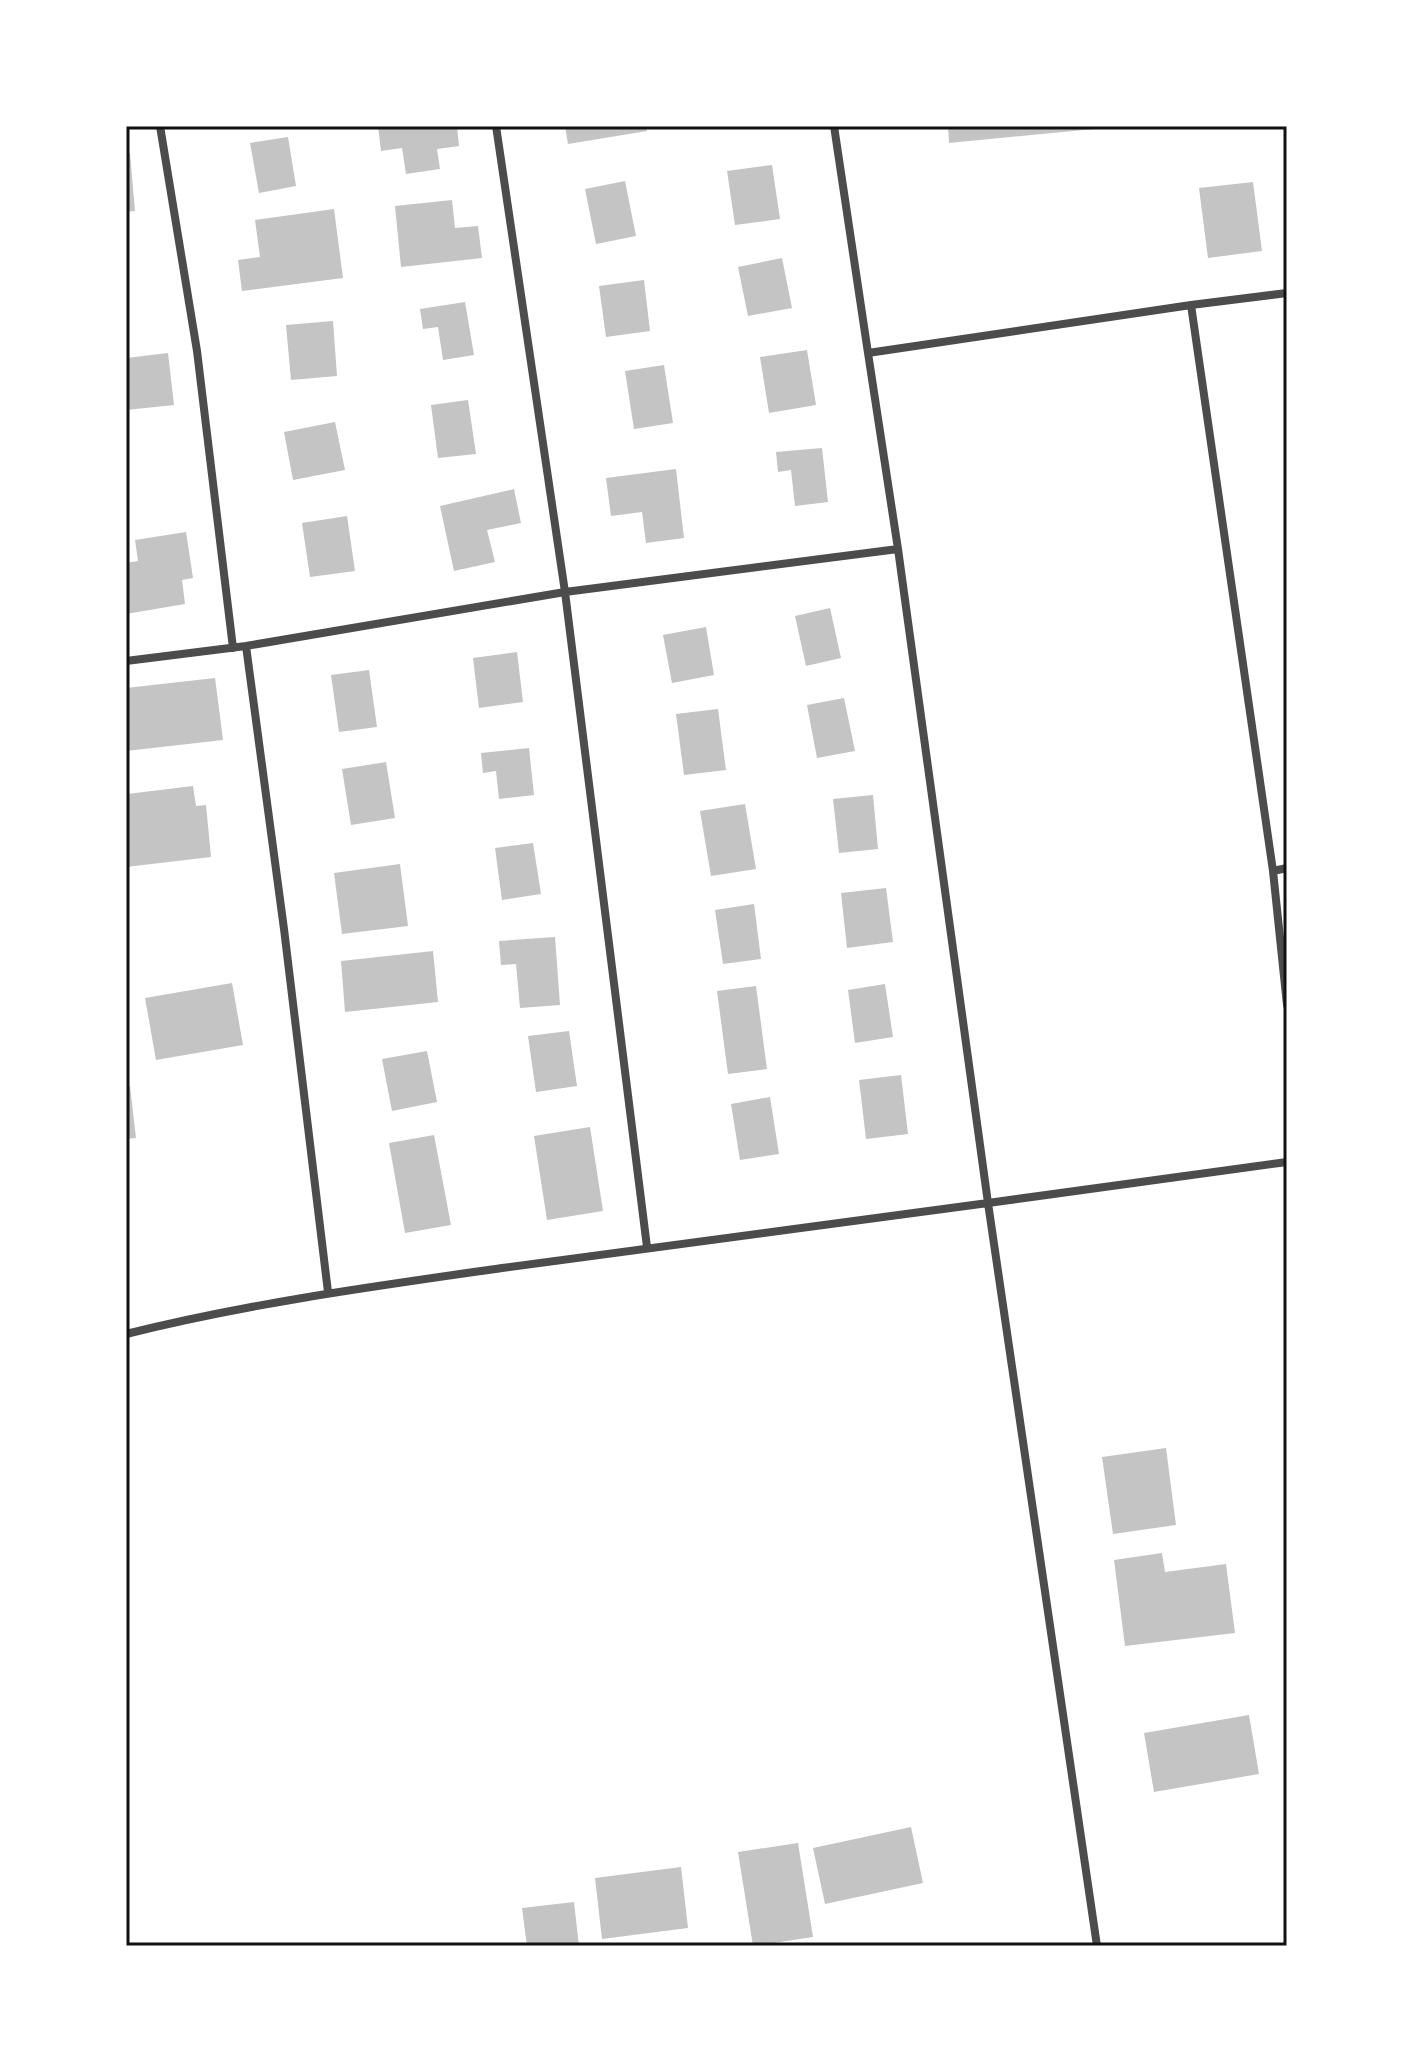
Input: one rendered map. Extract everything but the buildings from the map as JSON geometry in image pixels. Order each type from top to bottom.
[{"type":"street","points":[[160,126],[197,351],[233,648]]},
{"type":"street","points":[[496,126],[565,592],[647,1247]]},
{"type":"street","points":[[834,126],[898,549],[988,1203],[1097,1946]]},
{"type":"street","points":[[868,353],[1287,293]]},
{"type":"street","points":[[1191,305],[1273,871],[1287,1005]]},
{"type":"street","points":[[126,661],[246,646],[565,592],[898,549]]},
{"type":"street","points":[[246,646],[328,1292]]},
{"type":"street","points":[[1273,871],[1287,868]]},
{"type":"street","points":[[126,1334],[328,1292],[1287,1162]]}]
